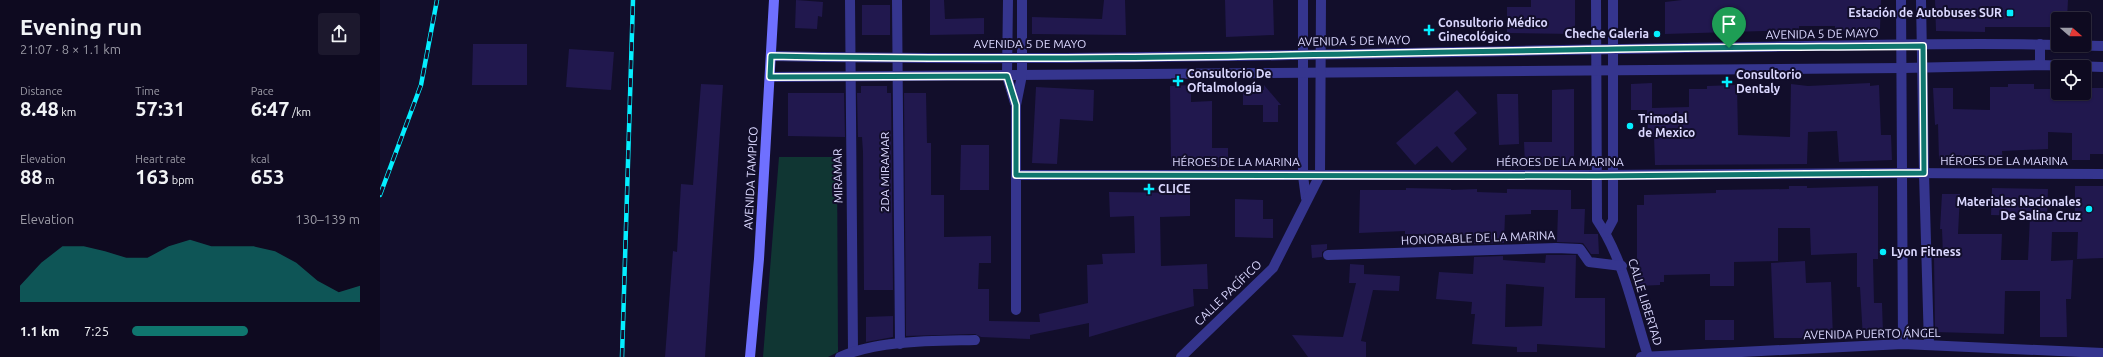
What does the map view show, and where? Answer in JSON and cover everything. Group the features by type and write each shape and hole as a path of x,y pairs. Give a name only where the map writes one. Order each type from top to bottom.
{"main road":[{"name":"AVENIDA TAMPICO","path":"750,357 759,259 774,0"}],"street":[{"name":"MIRAMAR","path":"850,0 853,351"},
{"name":"2DA MIRAMAR","path":"897,0 900,344"},
{"path":"1008,0 1007,76 1016,105"},
{"path":"1016,310 1016,105 1022,75 1022,0"},
{"path":"1303,0 1303,176 1306,198"},
{"path":"1320,175 1321,0"},
{"name":"CALLE LIBERTAD","path":"1596,0 1597,220 1606,234 1622,266 1645,356"},
{"path":"1606,234 1613,220 1613,0"},
{"path":"1901,0 1903,46 1903,344"},
{"path":"1921,0 1929,345"},
{"path":"2040,44 2040,65"},
{"name":"AVENIDA 5 DE MAYO","path":"771,56 897,58 1321,55 1596,49 2051,45"},
{"name":"AVENIDA 5 DE MAYO","path":"2091,46 2103,46"},
{"path":"770,77 1303,74 1923,68 2040,65 2103,67"},
{"name":"HÉROES DE LA MARINA","path":"1016,175 1597,176 1903,173 2103,174"},
{"name":"CALLE PACÍFICO","path":"1181,357 1273,268 1306,198 1320,175"},
{"name":"HONORABLE DE LA MARINA","path":"1328,255 1580,249 1589,262 1622,266"},
{"path":"840,357 853,351 900,344 975,340"},
{"name":"AVENIDA PUERTO ÁNGEL","path":"1645,356 1903,344 2067,355 2103,353"}],"green space":[{"path":"779,157 837,157 838,352 828,357 763,357"}],"building":[{"path":"796,0 823,2 822,17 818,16 817,29 795,28"},
{"path":"930,0 944,0 945,19 984,18 984,34 930,35"},
{"path":"1104,0 1125,0 1126,35 1032,34 1032,17 1102,19"},
{"path":"1225,0 1273,0 1274,35 1226,37"},
{"path":"1531,0 1575,0 1575,34 1507,33 1507,7 1531,7"},
{"path":"1682,0 1881,0 1880,29 1835,31 1835,26 1799,26 1799,30 1665,34 1665,2"},
{"path":"1935,0 2068,0 2067,12 2051,12 2051,27 1985,27 1985,32 1936,31"},
{"path":"862,5 890,5 890,35 862,35"},
{"path":"473,44 527,44 527,85 472,85"},
{"path":"569,49 614,52 611,90 566,87"},
{"path":"1652,83 1652,108 1689,107 1689,89 1707,89 1707,86 1737,85 1738,135 1790,137 1791,84 1808,86 1870,83 1870,86 1879,85 1881,135 1891,135 1892,160 1839,162 1837,131 1808,132 1807,164 1655,165 1654,136 1648,136 1647,110 1631,110 1631,84"},
{"path":"701,84 723,85 705,357 665,357 673,251 677,252 681,184 693,185"},
{"path":"2008,84 2034,84 2034,89 2051,89 2051,100 2091,100 2091,88 2103,88 2103,154 2090,154 2090,160 2072,160 2072,133 2048,132 2048,149 2002,151 2003,161 1939,159 1938,124 1935,125 1933,88 1953,88 1953,109 1990,110 1990,87 2008,87"},
{"path":"1191,85 1191,102 1212,101 1212,148 1228,148 1228,167 1171,167 1170,86"},
{"path":"1264,85 1281,105 1278,105 1278,122 1263,122 1263,105 1243,105 1243,90 1264,90"},
{"path":"861,86 887,86 887,93 891,93 893,290 864,290 863,152 862,137 858,137 857,93 861,93"},
{"path":"1036,87 1094,90 1093,121 1060,119 1057,164 1032,163"},
{"path":"1574,89 1574,166 1525,166 1524,142 1552,142 1552,90"},
{"path":"1457,90 1477,113 1454,133 1467,149 1452,163 1437,146 1415,165 1396,143"},
{"path":"788,93 844,93 845,137 788,136"},
{"path":"904,93 926,93 927,143 931,143 931,195 944,195 944,237 991,236 991,263 979,263 978,289 989,289 989,321 1040,322 1039,314 1088,303 1087,265 1103,264 1102,254 1135,253 1134,216 1110,217 1109,192 1190,193 1190,216 1160,217 1161,266 1207,264 1208,289 1193,289 1194,306 1089,337 1089,323 1030,335 1030,339 981,337 975,334 906,336"},
{"path":"1497,94 1518,94 1519,144 1499,145"},
{"path":"961,145 989,145 989,190 960,190"},
{"path":"1789,186 1807,186 1807,188 1878,186 1878,259 1873,259 1874,303 1882,303 1883,334 1874,335 1874,339 1863,339 1860,287 1857,287 1857,253 1811,255 1810,228 1778,228 1778,261 1734,262 1734,286 1710,286 1710,274 1664,275 1664,282 1660,282 1660,285 1637,286 1637,205 1644,205 1644,195 1716,193 1716,190 1789,189"},
{"path":"2075,186 2103,186 2103,258 2077,259 2078,232 2052,232 2051,261 2073,260 2071,299 2066,299 2067,337 2040,337 2040,291 2005,291 2004,334 1935,332 1934,256 1943,256 1942,229 1940,229 1942,194 1960,194 1958,234 2002,234 2001,260 2028,260 2030,216 1991,215 1992,188 2048,189 2047,218 2075,219"},
{"path":"1406,188 1451,190 1477,189 1477,192 1507,193 1507,189 1571,190 1571,209 1585,209 1584,234 1598,234 1599,254 1591,254 1583,243 1557,242 1558,210 1531,210 1531,214 1505,215 1504,243 1474,244 1474,236 1405,234 1405,231 1359,233 1360,190 1406,190"},
{"path":"1235,199 1263,200 1263,219 1273,219 1273,238 1235,237"},
{"path":"1327,244 1327,249 1322,252 1322,257 1312,258 1311,245"},
{"path":"1546,255 1576,255 1575,298 1605,298 1605,348 1537,344 1537,352 1517,352 1517,347 1472,344 1475,314 1471,314 1472,302 1436,299 1439,272 1473,274 1474,257 1503,256 1503,260 1545,263","holes":["1506,284 1544,287 1542,326 1505,327"]},
{"path":"1805,261 1806,283 1831,282 1833,338 1774,338 1771,263"},
{"path":"1350,264 1364,265 1364,274 1400,276 1399,291 1373,290 1361,341 1366,342 1366,357 1308,357 1292,335 1343,337 1356,283 1349,283"},
{"path":"893,316 893,337 866,342 866,317"},
{"path":"1705,320 1734,320 1734,340 1705,340"}],"railway":[{"path":"380,195 421,85 437,0"},
{"path":"622,357 633,0"}],"place":[{"name":"Estación de Autobuses SUR","path":"2010,13"},
{"name":"Consultorio Médico Ginecológico","path":"1429,30"},
{"name":"Cheche Galeria","path":"1657,34"},
{"name":"Consultorio De Oftalmología","path":"1178,81"},
{"name":"Consultorio Dentaly","path":"1727,82"},
{"name":"Trimodal de Mexico","path":"1630,126"},
{"name":"CLICE","path":"1149,189"},
{"name":"Materiales Nacionales De Salina Cruz","path":"2089,209"},
{"name":"Lyon Fitness","path":"1883,252"}],"route":[{"path":"1923,46 1924,173 1597,176 1016,175 1016,105 1007,76 770,77 771,56 897,58 1321,55 1596,49 1729,48 1923,46"}]}
